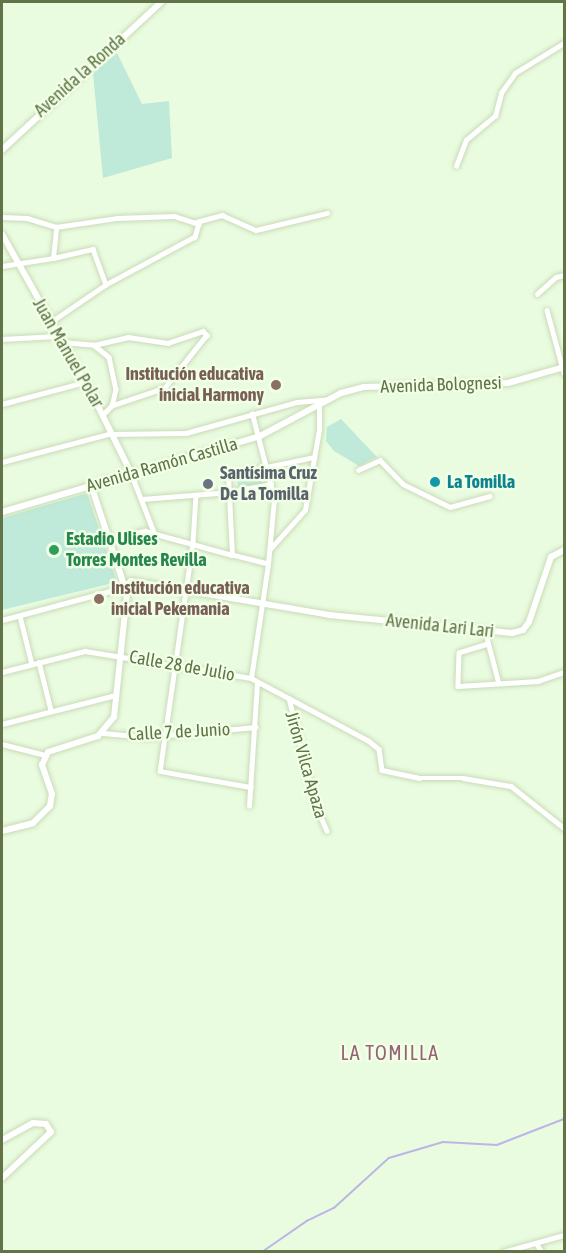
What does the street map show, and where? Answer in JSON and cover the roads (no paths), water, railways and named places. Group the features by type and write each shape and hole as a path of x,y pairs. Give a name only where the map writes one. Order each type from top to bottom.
{"main road":[{"name":"Avenida la Ronda","path":"2,150 161,2"},
{"name":"Juan Manuel Polar","path":"2,234 4,248 16,263 85,382 131,473"},
{"name":"Avenida Bolognesi","path":"319,407 330,399 364,387 508,383 564,369"},
{"name":"Avenida Ramón Castilla","path":"2,512 260,436 319,407"},
{"path":"2,831 33,822 50,806 52,794 42,768 45,755 104,733 112,721 127,597 91,485"},
{"name":"Avenida Lari Lari","path":"125,587 131,581 329,615 485,630 523,630 551,557 564,550"},
{"path":"2,1140 33,1123 46,1124 51,1132 2,1178"}],"street":[{"path":"456,166 466,140 495,116 501,93 515,72 564,43"},
{"path":"2,218 27,218 56,227 174,216 196,222 222,215 256,230 327,213"},
{"path":"50,323 106,285 195,237 200,232 196,222"},
{"path":"53,258 56,227"},
{"path":"2,266 93,249 106,285"},
{"path":"537,294 556,277 564,276"},
{"path":"547,310 564,369"},
{"path":"62,342 94,345 128,337 168,343 203,331 207,335 165,388 112,406 103,415"},
{"path":"2,339 57,336"},
{"path":"557,342 564,338"},
{"path":"94,345 109,357 114,368 116,389 112,406"},
{"path":"2,404 85,382"},
{"path":"2,462 113,434 179,434 306,400 330,399"},
{"path":"270,549 302,517 315,457 319,407"},
{"path":"250,678 263,603 274,499 269,467 252,414"},
{"path":"232,555 228,475 315,457"},
{"path":"358,470 380,460 403,484 450,507 490,496"},
{"path":"131,473 154,532"},
{"path":"142,499 230,492 271,484"},
{"path":"195,495 193,543 160,771 251,787"},
{"path":"109,541 154,532 268,564"},
{"path":"2,620 125,587"},
{"path":"20,616 32,664"},
{"path":"485,630 498,680"},
{"path":"489,644 459,653 458,686 498,680 538,681 564,672"},
{"name":"Calle 28 de Julio","path":"2,672 83,651 120,654 250,678 352,730 379,749 382,770 419,778 463,778 512,786 564,828"},
{"path":"39,662 51,710"},
{"path":"249,806 256,727 257,683"},
{"path":"2,724 116,695"},
{"name":"Jirón Vilca Apaza","path":"289,698 316,806 327,831"},
{"name":"Calle 7 de Junio","path":"104,733 165,735 256,727"},
{"path":"2,744 45,755"},
{"path":"504,1251 564,1235"},
{"path":"536,1243 542,1251"}],"waterway":[{"path":"262,1252 307,1221 334,1208 389,1158 443,1142 497,1145 564,1119"}],"place":[{"name":"Institución educativa inicial Harmony","path":"276,385"},
{"name":"La Tomilla","path":"435,482"},
{"name":"Santísima Cruz De La Tomilla","path":"208,484"},
{"name":"Estadio Ulises Torres Montes Revilla","path":"54,550"},
{"name":"Institución educativa inicial Pekemania","path":"99,599"}],"district":[{"name":"LA TOMILLA","path":"390,1052"}]}
